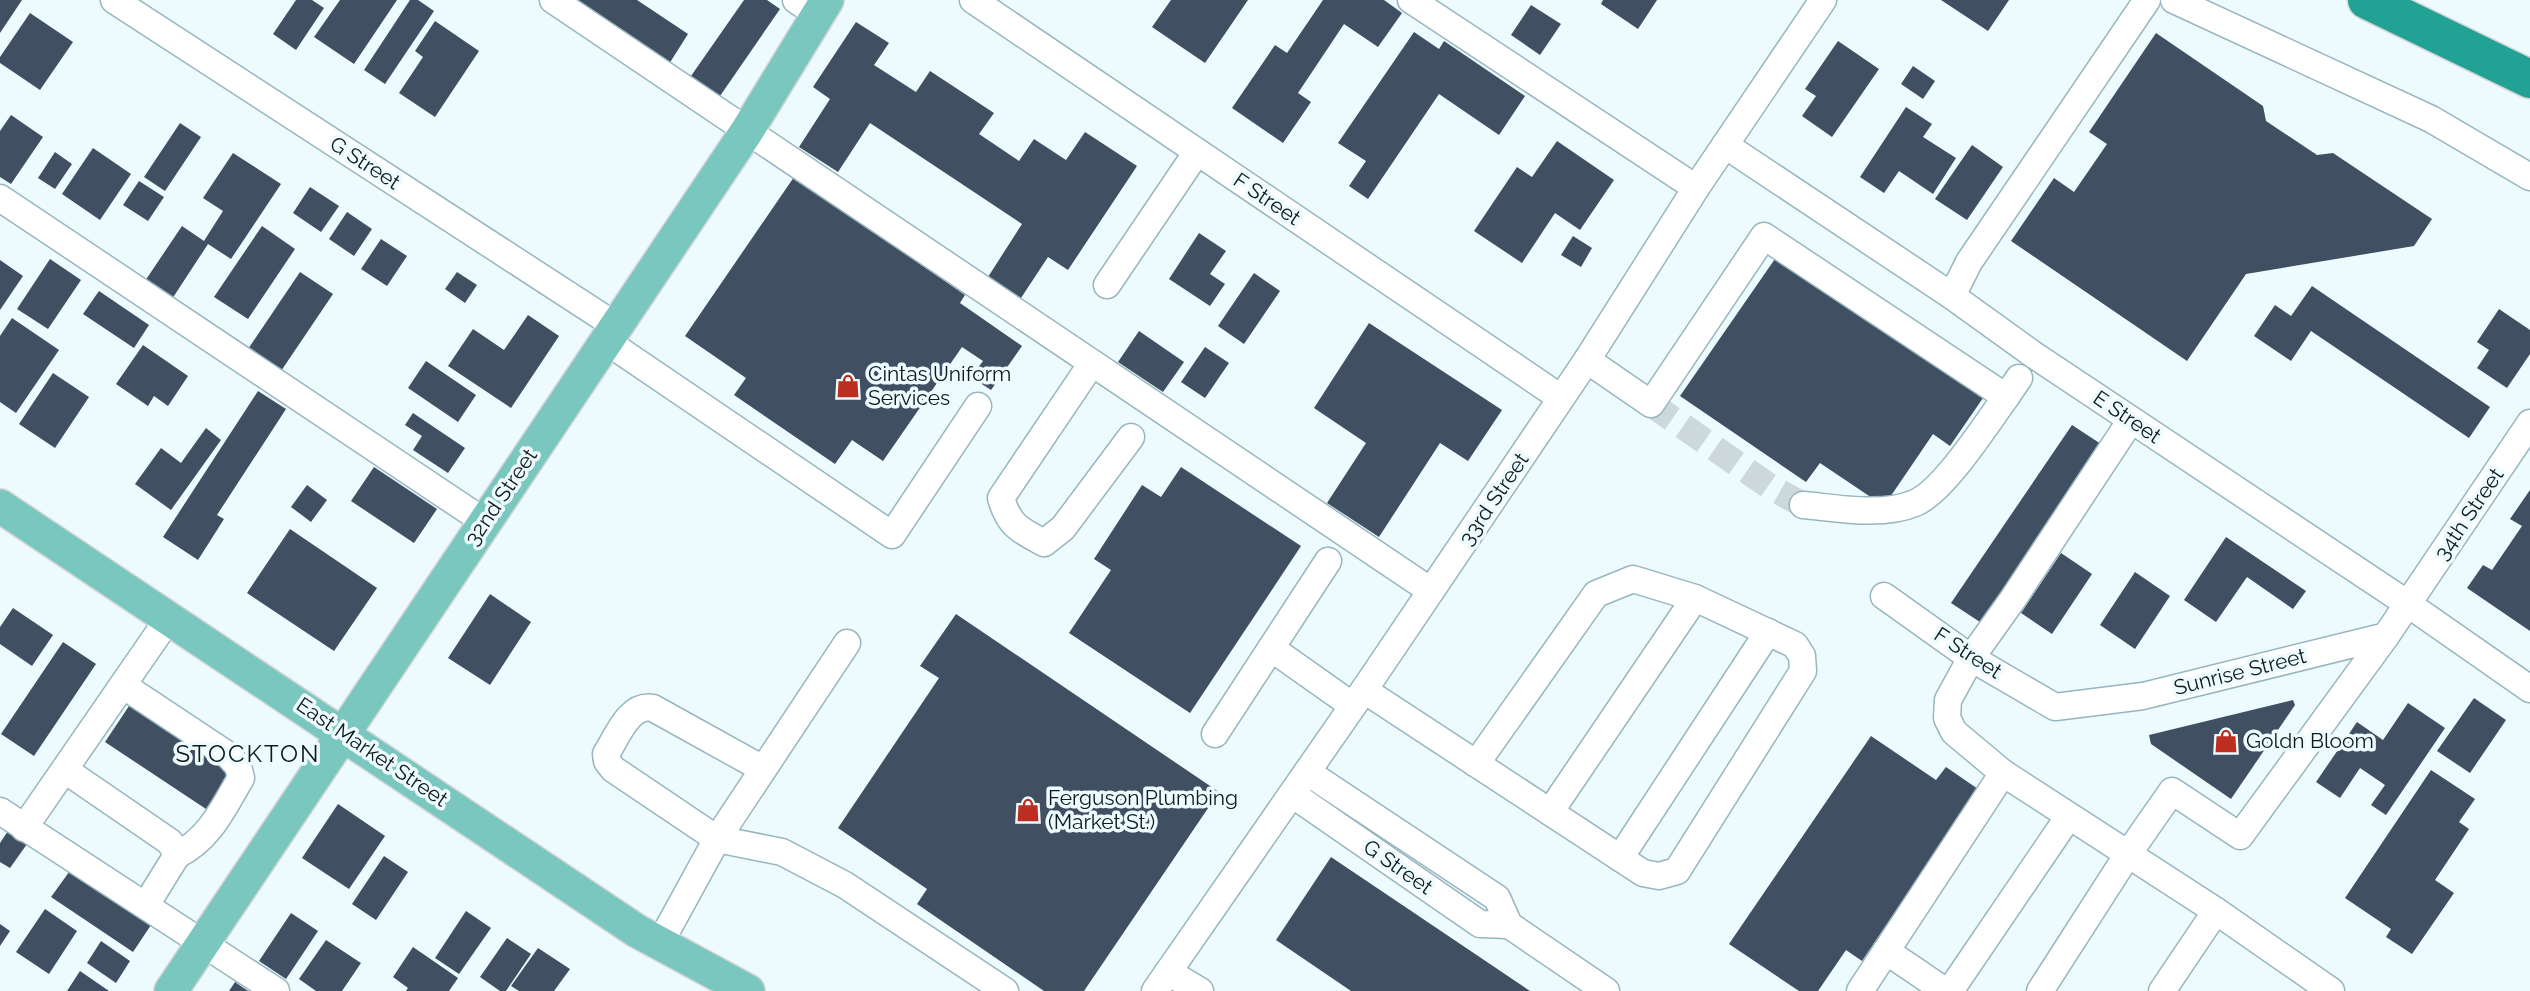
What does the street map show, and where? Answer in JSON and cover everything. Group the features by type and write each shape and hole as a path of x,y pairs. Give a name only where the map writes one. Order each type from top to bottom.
{"highway":[{"path":"2367,0 2530,79"}],"main road":[{"name":"32nd Street","path":"171,991 747,131 814,5"},
{"name":"East Market Street","path":"0,506 572,888 660,943 748,991"}],"street":[{"name":"G Street","path":"114,0 611,333 892,535 978,406"},
{"path":"553,0 1431,592"},
{"name":"F Street","path":"973,0 1561,398"},
{"path":"1411,0 1696,188"},
{"name":"33rd Street","path":"1162,981 1431,592 1587,360 1696,188 1822,0"},
{"path":"1952,296 1969,262 2147,0"},
{"path":"2174,0 2431,119 2530,177"},
{"name":"E Street","path":"1725,145 1952,296 2014,342 2408,604 2530,689"},
{"path":"1107,285 1197,152"},
{"path":"0,198 485,522"},
{"path":"1587,360 1651,404 1763,236 2012,387 1957,464 1918,502 1897,508 1876,509 1802,505"},
{"path":"1092,363 1001,498 1006,517 1023,532 1044,543 1063,528 1131,437"},
{"path":"2131,420 1971,658 1948,700 1947,718 1959,737 2003,773 2216,911 2331,991"},
{"name":"34th Street","path":"2408,604 2530,424"},
{"path":"1215,734 1328,561"},
{"path":"1270,648 1476,764 1643,873 1660,876 1677,871 1803,671 1802,656 1795,645 1695,598 1633,579 1595,594 1476,764"},
{"name":"F Street","path":"1884,596 1971,658 2055,707"},
{"path":"1550,813 1695,598"},
{"path":"2040,991 2172,791 2240,836 2408,604"},
{"path":"24,828 169,618"},
{"path":"1620,858 1768,632"},
{"name":"Sunrise Street","path":"2055,707 2143,696 2386,636"},
{"path":"660,943 717,839 846,643"},
{"path":"124,686 228,755 238,766 241,778 208,833 194,847 177,855 146,905"},
{"path":"763,769 653,708 644,706 633,711 606,754 613,769 717,839 782,852 845,885 891,918 1005,991"},
{"path":"65,770 170,842 177,855"},
{"path":"1860,991 2003,773"},
{"name":"G Street","path":"1300,783 1480,924 1509,925 1606,991"},
{"path":"0,811 276,991"},
{"path":"1886,951 1948,991 2069,816"},
{"path":"2162,991 2216,911"},
{"path":"1162,981 1200,991"}],"building":[{"path":"0,0 22,0 0,33"},
{"path":"296,0 312,0 324,8 296,50 273,34"},
{"path":"340,0 397,0 354,64 314,37"},
{"path":"410,0 418,0 434,11 385,84 364,70"},
{"path":"574,0 637,0 688,34 669,64"},
{"path":"744,0 767,0 780,9 720,96 691,76"},
{"path":"1171,0 1248,0 1205,63 1152,27"},
{"path":"1323,0 1384,0 1402,13 1378,47 1344,24 1298,93 1311,102 1283,143 1232,108 1275,45 1287,53"},
{"path":"1603,0 1657,0 1638,29 1601,4"},
{"path":"1941,0 2009,0 1988,31"},
{"path":"1531,5 1561,24 1540,55 1511,35"},
{"path":"30,13 73,42 40,90 0,63 0,57"},
{"path":"435,21 479,51 435,117 399,93 423,57 415,51"},
{"path":"856,22 889,43 874,65 916,92 930,71 994,113 979,134 1019,161 1034,139 1066,160 1085,132 1137,166 1068,270 1048,257 1021,298 988,277 1022,224 870,123 838,172 799,147 830,99 813,87"},
{"path":"1414,32 1439,49 1444,41 1525,96 1499,135 1439,94 1368,199 1349,186 1366,161 1338,143"},
{"path":"2156,33 2263,106 2266,121 2317,155 2333,153 2432,219 2414,246 2246,274 2187,361 2011,241 2054,178 2074,192 2107,144 2089,132"},
{"path":"1838,41 1879,69 1832,137 1802,116 1816,96 1805,89"},
{"path":"1913,66 1935,81 1923,99 1901,84"},
{"path":"1906,107 1932,124 1923,137 1956,158 1933,194 1899,171 1884,193 1860,177"},
{"path":"11,115 43,137 11,184 0,177 0,131"},
{"path":"180,123 201,137 165,191 144,177"},
{"path":"1557,141 1614,180 1580,230 1555,213 1522,263 1474,231 1517,167 1532,177"},
{"path":"1972,145 2003,167 1967,220 1935,199"},
{"path":"93,148 131,174 100,220 62,194"},
{"path":"55,152 72,164 55,189 38,178"},
{"path":"233,153 281,184 231,259 208,244 172,299 145,281 182,226 204,241 223,211 203,198"},
{"path":"794,177 965,295 960,303 1022,346 991,390 971,377 983,361 962,347 883,461 852,440 835,464 734,395 746,378 685,336"},
{"path":"139,181 164,197 148,221 123,205"},
{"path":"310,187 339,206 321,232 293,213"},
{"path":"347,212 372,229 354,256 329,239"},
{"path":"262,226 295,249 248,319 214,297"},
{"path":"1199,233 1226,251 1210,274 1225,284 1210,306 1169,279"},
{"path":"1573,236 1592,248 1581,267 1561,255"},
{"path":"381,239 407,256 387,286 361,269"},
{"path":"1777,256 1983,398 1950,446 1933,434 1884,506 1820,463 1806,482 1680,396"},
{"path":"50,259 81,280 48,329 17,309"},
{"path":"0,260 23,276 0,310"},
{"path":"300,272 333,294 279,374 246,352"},
{"path":"457,272 477,285 465,303 445,289"},
{"path":"1254,273 1280,291 1244,344 1218,326"},
{"path":"2312,286 2490,407 2469,438 2311,331 2291,361 2254,336 2275,305 2291,316"},
{"path":"99,291 149,325 134,348 83,314"},
{"path":"2499,309 2530,330 2530,354 2507,388 2477,368 2489,350 2477,342"},
{"path":"528,315 559,336 511,408 448,366 473,329 504,350"},
{"path":"12,318 59,350 16,413 0,402 0,336"},
{"path":"1369,323 1502,410 1468,461 1440,443 1379,537 1327,503 1366,443 1314,408"},
{"path":"1139,331 1184,362 1163,392 1118,362"},
{"path":"143,345 188,376 168,406 154,396 148,406 116,384"},
{"path":"1205,347 1229,363 1205,398 1181,382"},
{"path":"426,361 476,395 458,422 408,388"},
{"path":"53,373 89,397 55,448 19,424"},
{"path":"258,391 286,409 217,515 224,519 198,560 163,537"},
{"path":"413,413 465,448 448,473 413,450 422,436 405,425"},
{"path":"2072,425 2104,446 1983,624 1951,603"},
{"path":"206,428 221,440 171,510 135,484 161,448 181,463"},
{"path":"374,467 437,509 414,543 351,501"},
{"path":"1181,467 1301,546 1190,713 1069,633 1111,570 1094,559 1142,485 1161,497"},
{"path":"307,485 327,500 311,522 291,507"},
{"path":"2530,490 2530,631 2467,588 2483,565 2492,570 2522,526 2510,519"},
{"path":"290,529 377,588 334,651 247,593"},
{"path":"2226,537 2306,591 2293,609 2247,577 2216,622 2184,600"},
{"path":"2061,553 2092,574 2052,634 2021,613"},
{"path":"2135,572 2170,596 2135,649 2100,625"},
{"path":"490,594 531,622 490,685 448,658"},
{"path":"13,608 53,635 32,666 0,644 0,627"},
{"name":"Ferguson Plumbing (Market St.)","path":"956,614 1219,792 1084,991 1044,991 917,904 927,889 838,828 939,678 920,666"},
{"path":"63,642 96,664 34,756 1,734"},
{"path":"2474,698 2506,720 2470,773 2437,751"},
{"path":"2293,700 2295,705 2231,799 2151,744 2149,735"},
{"path":"131,703 233,769 206,809 105,742"},
{"path":"2408,703 2445,728 2386,815 2371,805 2385,785 2360,768 2340,798 2316,782 2357,722 2383,740"},
{"path":"1871,736 1936,780 1946,767 1978,789 1862,961 1846,950 1818,991 1799,991 1729,944"},
{"path":"2431,770 2475,799 2459,822 2469,829 2435,880 2454,893 2412,954 2386,937 2391,929 2345,898"},
{"path":"338,804 385,836 349,889 302,858"},
{"path":"8,831 27,844 10,868 0,862 0,843"},
{"path":"384,856 408,872 376,920 352,904"},
{"path":"1331,857 1530,991 1351,991 1276,940"},
{"path":"72,868 153,922 133,952 51,897"},
{"path":"45,909 77,931 49,974 16,952"},
{"path":"466,911 491,928 459,974 435,958"},
{"path":"291,913 318,931 286,979 259,961"},
{"path":"0,924 10,931 0,946"},
{"path":"507,938 531,954 506,991 500,991 480,977"},
{"path":"326,940 361,963 342,991 316,991 299,979"},
{"path":"101,941 130,961 116,983 87,963"},
{"path":"413,947 458,978 449,991 406,991 408,988 393,977"},
{"path":"538,948 570,969 554,991 519,991 511,986"},
{"path":"80,971 109,991 67,991"},
{"path":"235,982 248,991 229,991"}],"tunnel":[{"path":"1651,404 1769,486 1803,505"}],"place":[{"name":"Cintas Uniform Services","path":"848,386"},
{"name":"Goldn Bloom","path":"2226,741"},
{"name":"Ferguson Plumbing (Market St.)","path":"1028,810"}],"district":[{"name":"STOCKTON","path":"248,754"}]}
